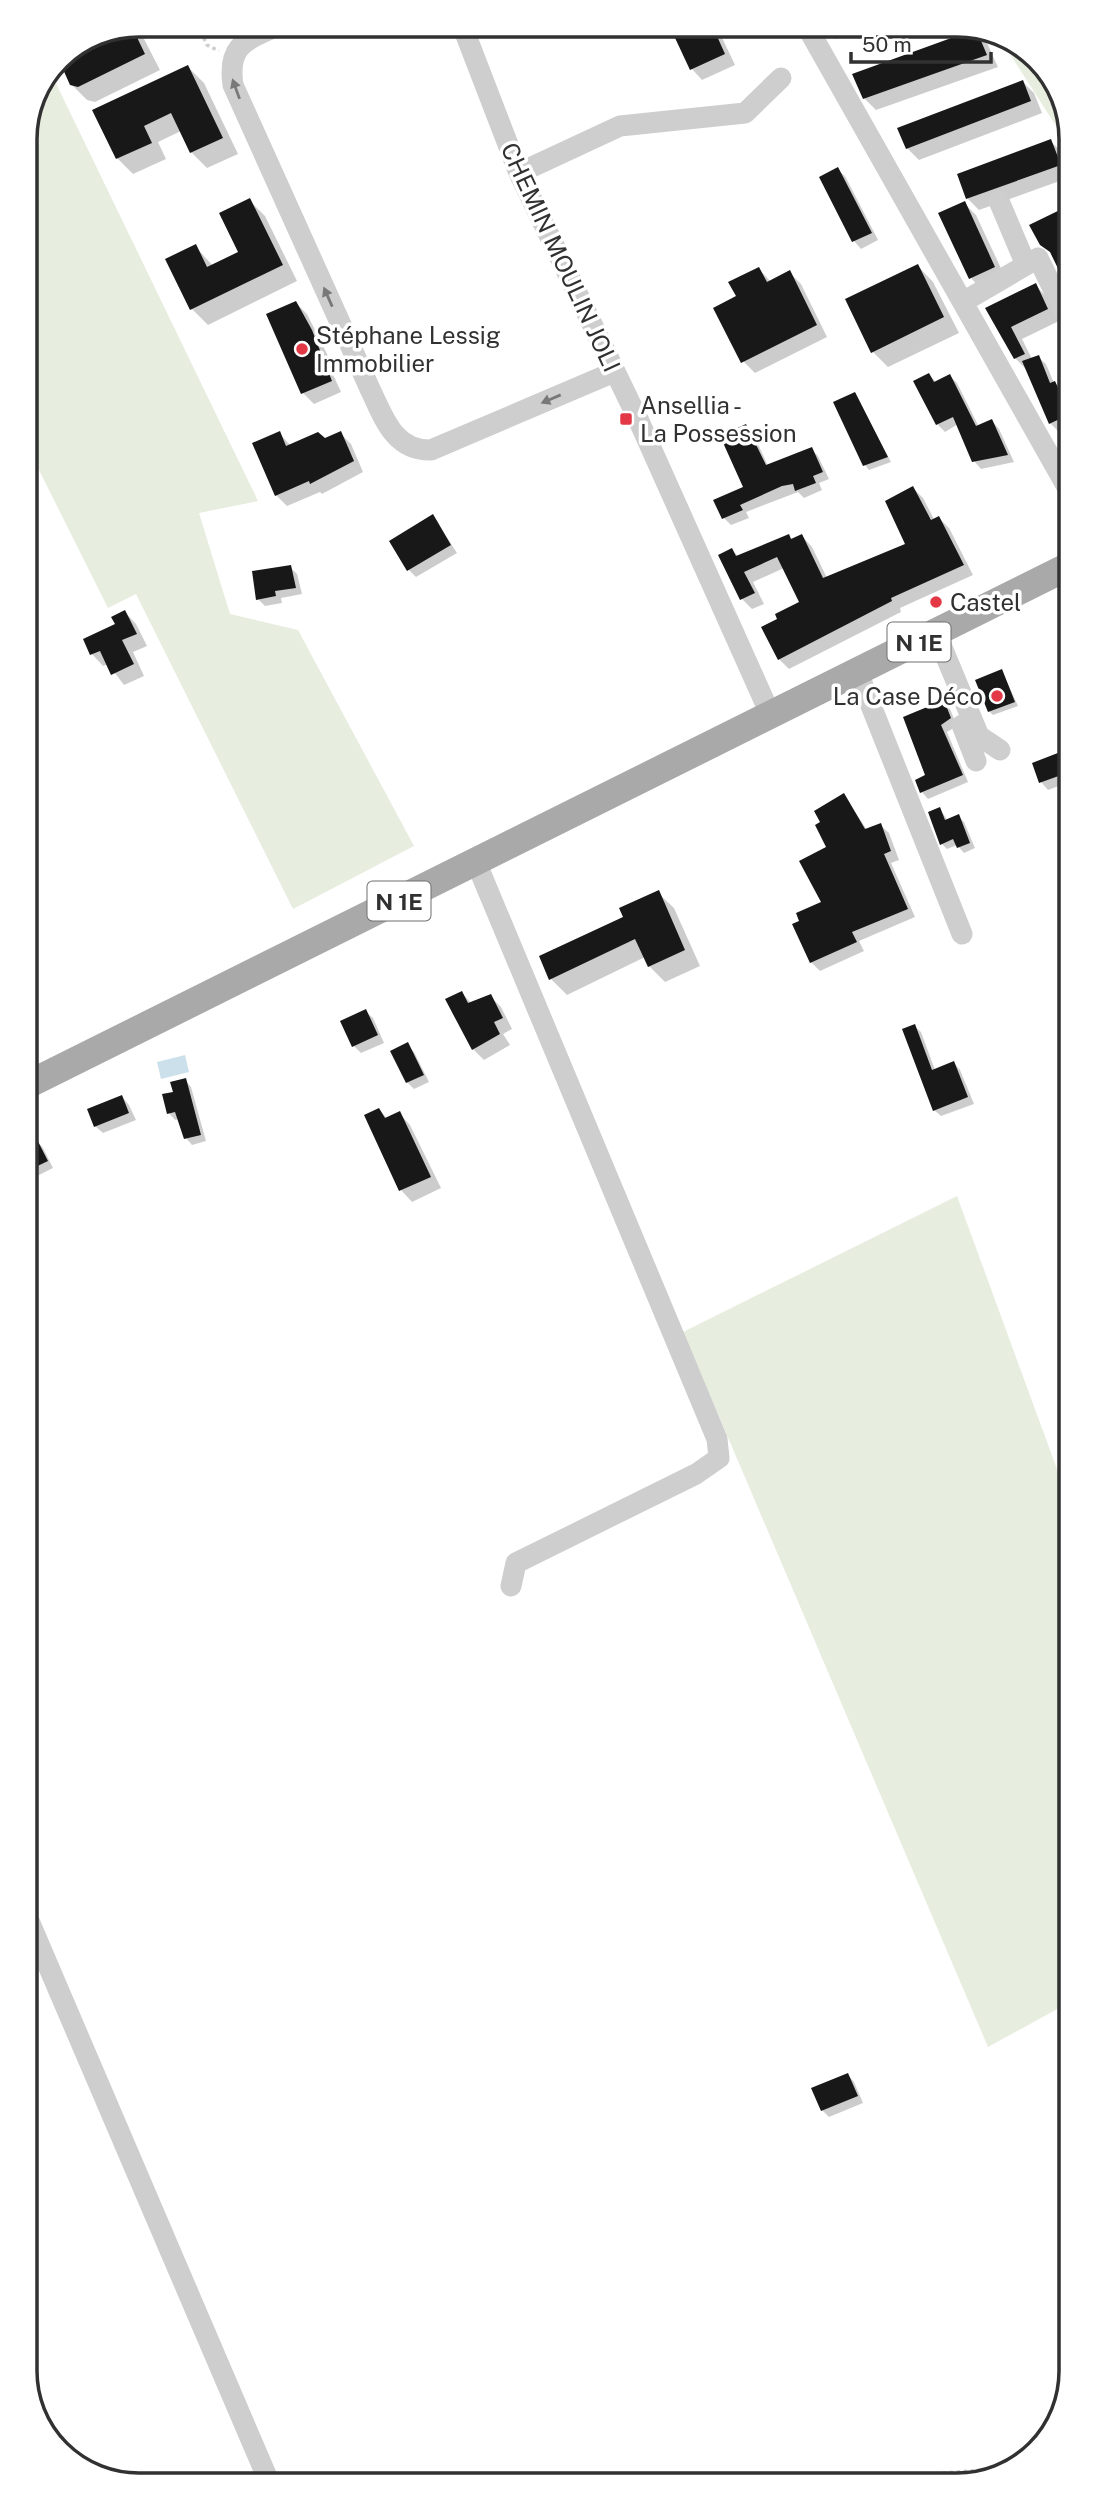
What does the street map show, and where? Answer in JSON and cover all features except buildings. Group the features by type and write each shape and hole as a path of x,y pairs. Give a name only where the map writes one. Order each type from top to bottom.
{"main road":[{"name":"N 1E","path":"37,1080 1059,572"}],"street":[{"path":"251,37 243,41 233,59 233,85 387,425 407,447 431,450 614,372"},
{"name":"CHEMIN MOULIN JOLI","path":"467,37 519,173 614,372 771,716"},
{"path":"813,37 1059,473"},
{"path":"519,173 620,126 745,113 781,78"},
{"path":"999,201 1026,265"},
{"path":"963,302 1038,258 1059,301"},
{"path":"931,636 979,736 1000,750"},
{"path":"931,636 976,761"},
{"path":"858,673 962,934"},
{"path":"476,862 717,1439 719,1458 696,1474 516,1563 511,1586"},
{"path":"37,1940 265,2473"}],"path":[{"path":"204,37 207,44 233,59"},
{"path":"944,2473 978,2470"}],"shaded area":[{"path":"1007,50 1029,67 1049,94 1058,129"},
{"path":"55,81 258,501 199,513 230,614 298,630 414,846 293,909 136,594 108,608 37,466 37,132 40,113"},
{"path":"957,1196 1059,1475 1059,2008 988,2047 683,1332"}],"water":[{"path":"185,1055 189,1072 161,1079 157,1062"}],"place":[{"name":"Stéphane Lessig Immobilier","path":"302,349"},
{"name":"Ansellia - La Possession","path":"626,419"},
{"name":"Castel","path":"936,602"},
{"name":"La Case Déco","path":"997,696"}]}
